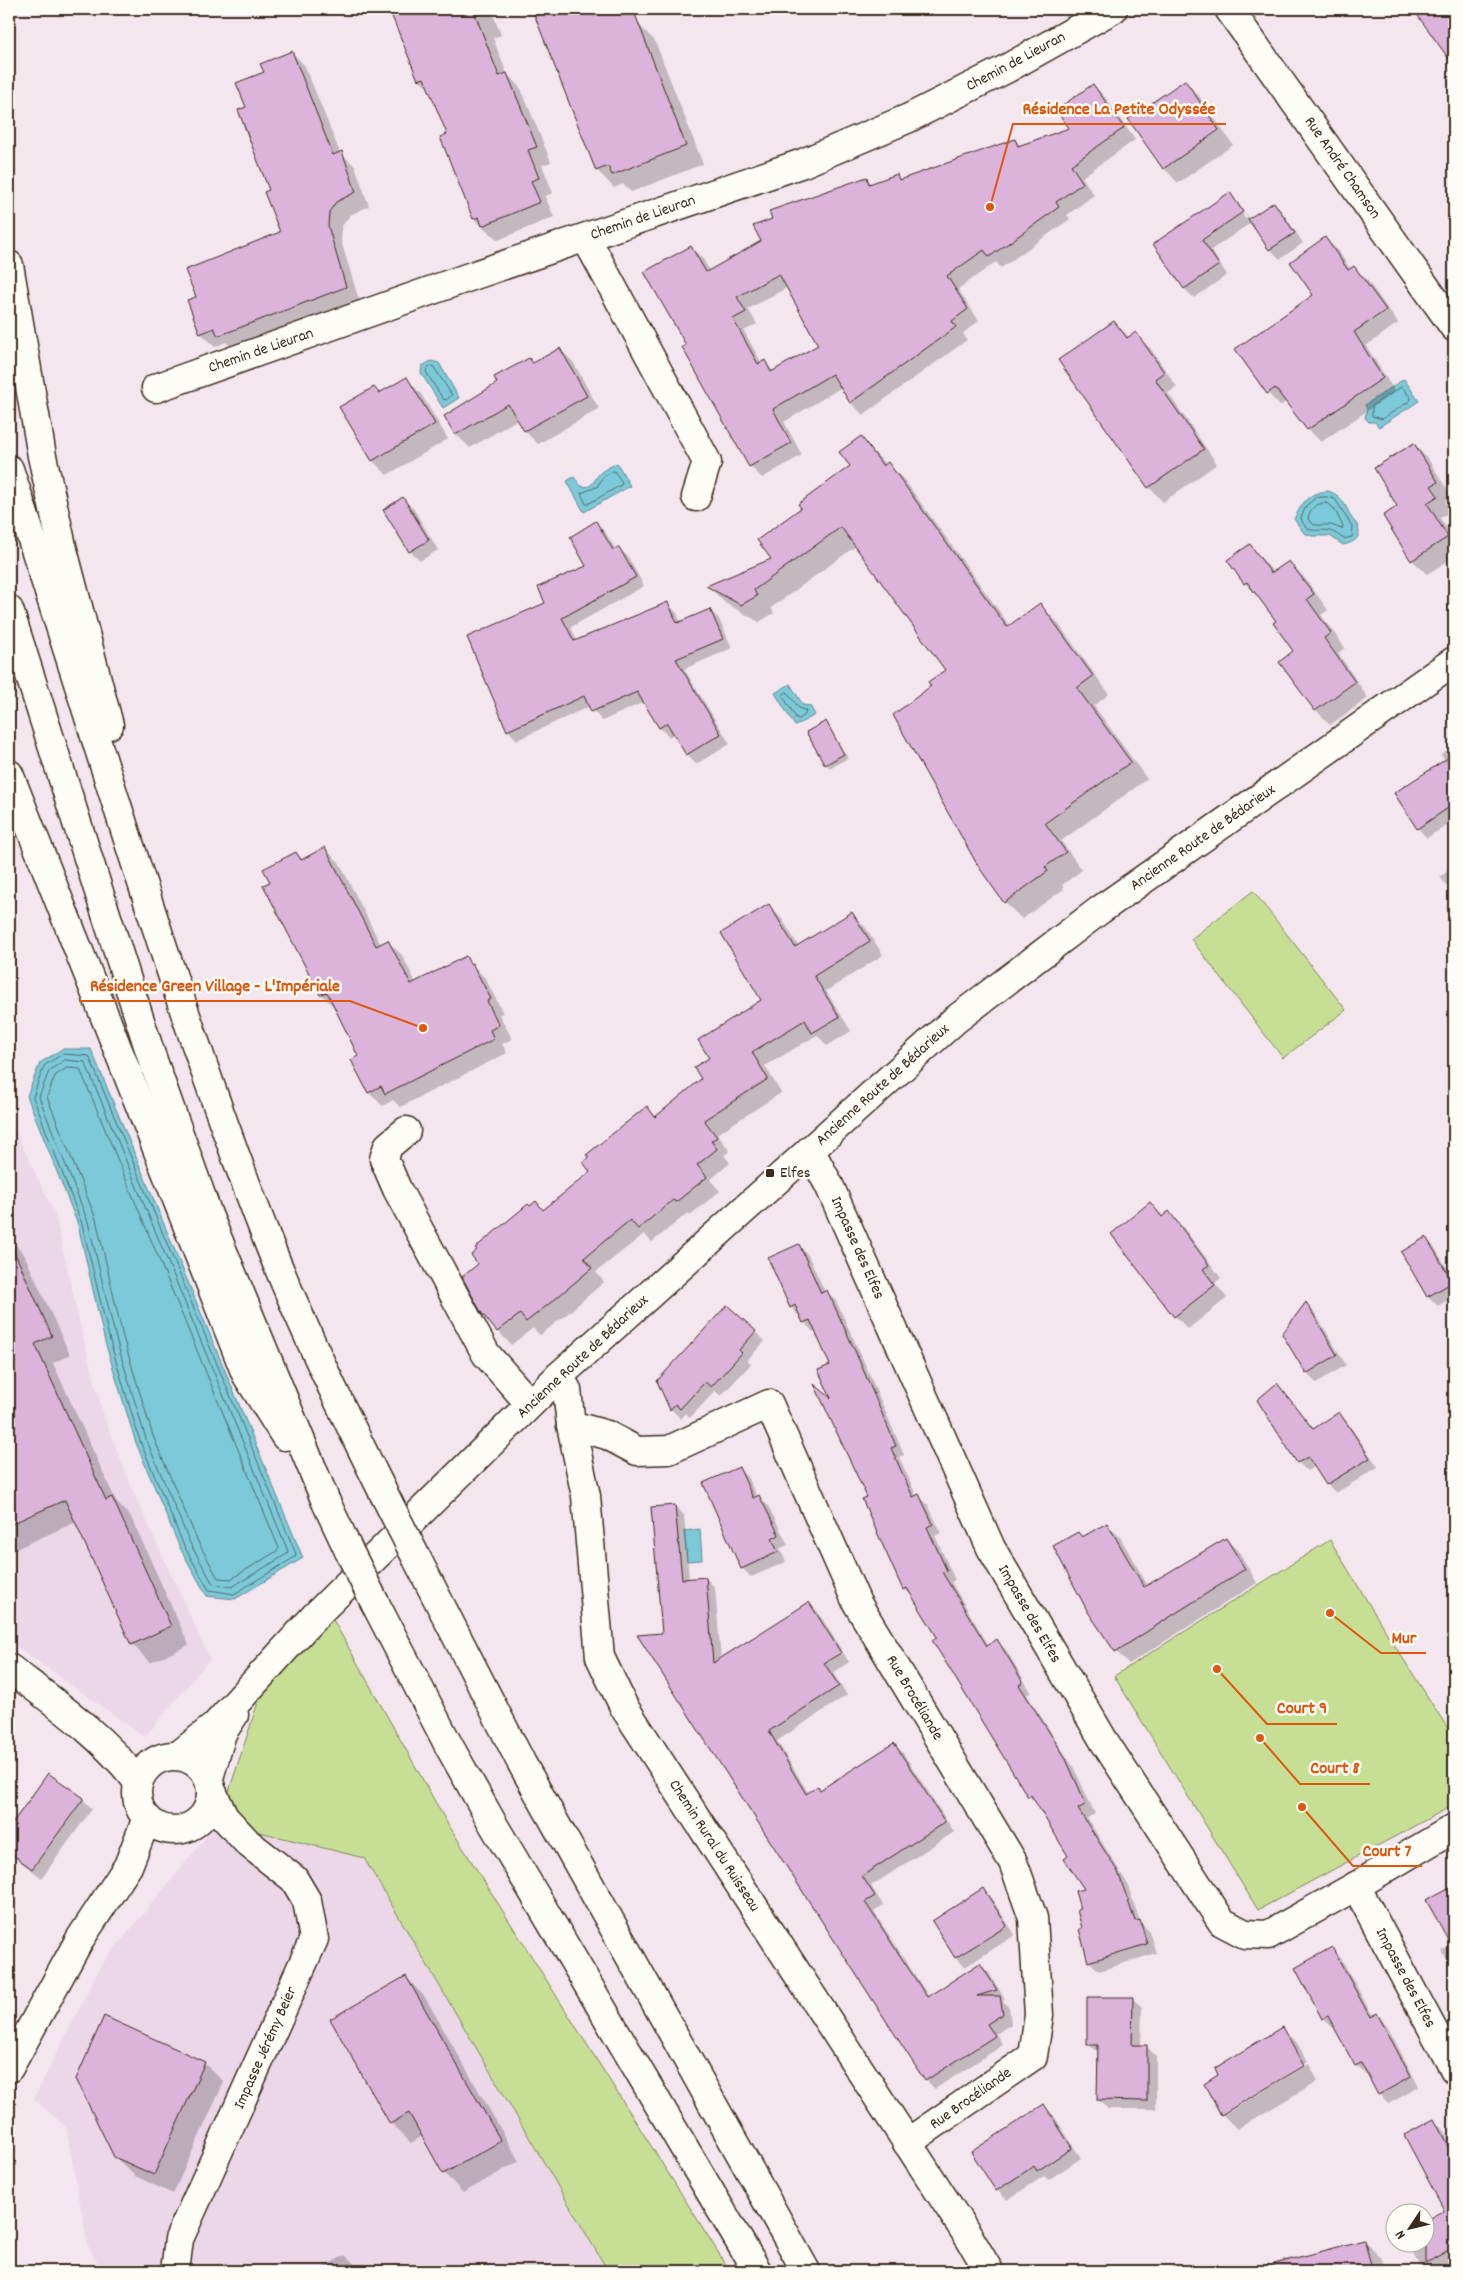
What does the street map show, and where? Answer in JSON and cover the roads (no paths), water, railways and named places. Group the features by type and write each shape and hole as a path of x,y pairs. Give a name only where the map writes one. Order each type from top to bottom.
{"main road":[{"name":"Chemin de Lieuran","path":"156,388 803,163 909,118 1006,69 1113,9"},
{"name":"Rue André Chamson","path":"1229,9 1454,326"},
{"path":"586,238 707,462 696,496"},
{"path":"9,265 42,456 62,546 111,734 126,832"},
{"path":"9,469 204,1069 271,1248 350,1425 416,1559 521,1762 806,2271"},
{"path":"9,610 151,1055 204,1206 326,1502 349,1551 449,1746 493,1824 757,2271"},
{"name":"Ancienne Route de Bédarieux","path":"172,1756 215,1726 315,1616 559,1376 955,1020 1084,922 1454,661"},
{"path":"9,774 246,1374 326,1502"},
{"path":"406,1131 388,1146 384,1160 397,1189 486,1354 530,1404"},
{"name":"Impasse des Elfes","path":"810,1150 829,1185 991,1548 1104,1741 1222,1922 1245,1934 1268,1935 1454,1828"},
{"name":"Chemin Rural du Ruisseau","path":"559,1376 567,1390 570,1425 586,1496 600,1657 624,1707 989,2271"},
{"name":"Rue Brocéliande","path":"570,1425 607,1435 637,1451 669,1450 769,1404 856,1603 1013,1862 1033,1918 1039,2014 1033,2056 907,2143"},
{"path":"9,1668 87,1727 126,1766 138,1782"},
{"name":"Ancienne Route de Bédarieux","path":"210,1784 222,1733 258,1678"},
{"path":"87,1727 131,1746 197,1763 210,1784 210,1803 204,1815 157,1842 128,1866"},
{"path":"172,1756 148,1766 138,1782 138,1802 147,1818 156,1825 186,1827"},
{"name":"Impasse Jérémy Beier","path":"175,2271 179,2239 314,1939 308,1901 294,1879 248,1843 224,1816 210,1784"},
{"path":"9,2068 80,1939 128,1866 147,1818"},
{"name":"Impasse Jérémy Beier","path":"186,1827 219,1831 248,1843"},
{"name":"Impasse des Elfes","path":"1356,1886 1454,2069"}],"water":[{"path":"431,361 439,363 459,398 443,408 421,373 422,366"},
{"path":"1404,379 1419,401 1379,427 1375,422 1369,422 1365,418 1367,409 1365,405"},
{"path":"617,463 630,486 584,512 567,481 574,477 581,486 588,486 592,484 600,473"},
{"path":"1328,491 1340,498 1357,526 1359,535 1350,543 1343,545 1330,536 1312,536 1304,533 1294,519 1306,499 1315,494"},
{"path":"790,684 803,705 810,706 815,715 795,726 775,693"},
{"path":"62,1049 91,1049 303,1558 235,1599 207,1596 180,1548 136,1443 105,1342 78,1225 27,1096 40,1063"},
{"path":"700,1529 702,1560 687,1561 684,1531"}],"place":[{"name":"Résidence La Petite Odyssée","path":"990,207"},
{"name":"Résidence Green Village - L'Impériale","path":"423,1028"},
{"name":"Elfes","path":"770,1173"},
{"name":"Mur","path":"1330,1613"},
{"name":"Court 9","path":"1217,1669"},
{"name":"Court 8","path":"1260,1738"},
{"name":"Court 7","path":"1302,1807"}]}
